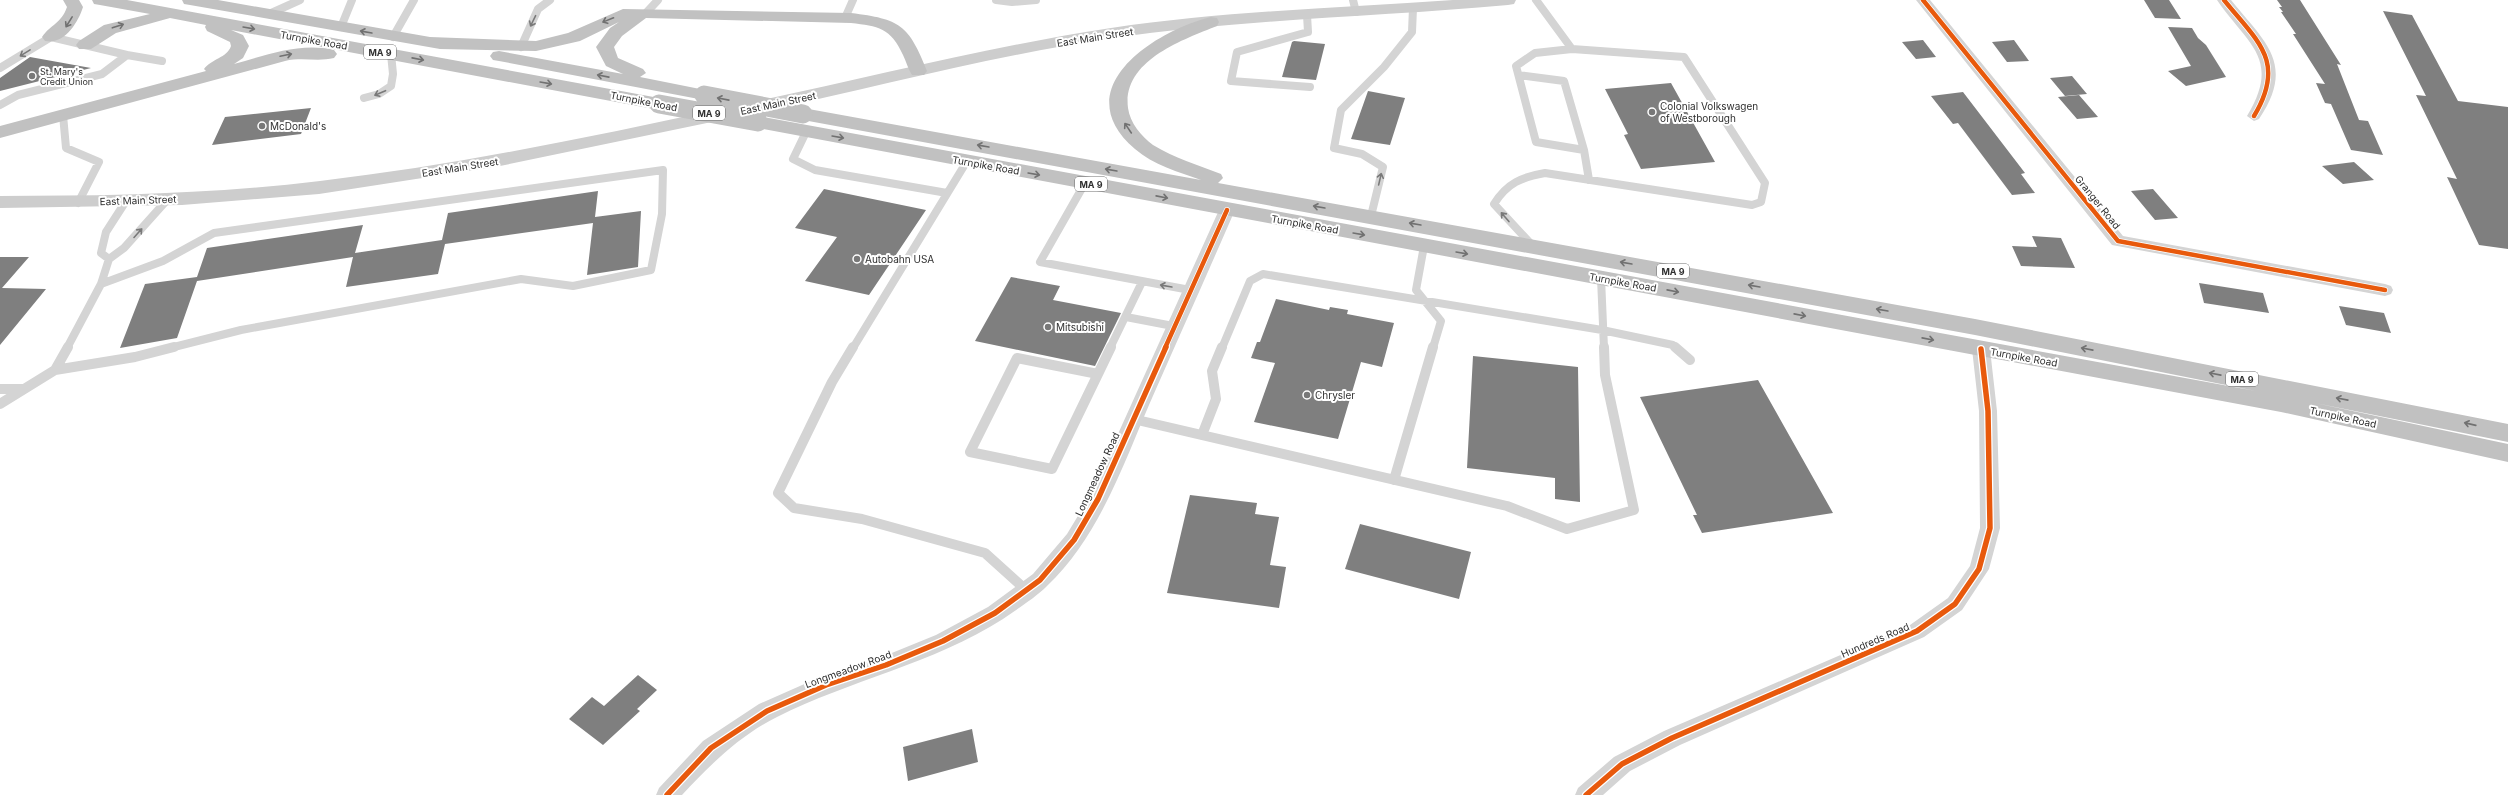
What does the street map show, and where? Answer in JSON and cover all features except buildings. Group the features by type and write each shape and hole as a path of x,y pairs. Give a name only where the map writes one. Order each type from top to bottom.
{"highway":[{"path":"51,38 64,28 72,19 75,6 71,0"},
{"name":"Turnpike Road","path":"100,0 758,122 805,123 1371,216 1975,327 2508,432"},
{"name":"Turnpike Road","path":"190,0 683,90 805,123 967,161 2281,404 2508,453"},
{"path":"646,13 622,26 610,37 604,47 607,58 613,65 683,90"},
{"path":"425,42 520,47 555,43 623,14 646,13 844,18 878,21 892,26 908,44 918,71"},
{"path":"84,46 110,29 182,16 237,39 240,46 237,54 229,61 194,78"},
{"path":"1211,22 1166,40 1137,63 1120,84 1117,95 1120,113 1135,137 1146,148 1168,161 1273,199"},
{"path":"0,132 63,116 194,78 221,73 300,52 362,55 386,54"}],"main road":[{"name":"East Main Street","path":"0,202 78,203 167,200 355,183 548,152 918,71 1099,35 1211,22 1307,15 1355,6 1413,8 1508,0"}],"street":[{"name":"Granger Road","path":"1923,0 2118,241 2385,290"},
{"path":"2224,0 2266,53 2269,78 2264,102 2254,116"},
{"name":"Longmeadow Road","path":"667,795 711,748 767,711 826,685 886,665 942,641 995,613 1040,580 1074,540 1098,499 1173,326 1228,210"},
{"name":"Hundreds Road","path":"1586,795 1622,764 1672,738 1917,631 1954,604 1979,569 1990,528 1989,425 1986,377 1981,349"}],"lane":[{"path":"269,14 300,0"},
{"path":"341,27 352,0"},
{"path":"393,36 414,0"},
{"path":"520,47 538,9 550,0"},
{"path":"646,13 658,0"},
{"path":"844,18 853,0"},
{"path":"996,0 1012,2 1036,0"},
{"path":"1536,0 1572,49"},
{"path":"1371,216 1383,167 1362,154 1334,148 1341,110 1384,67 1412,32 1413,8"},
{"path":"1307,15 1308,32 1238,52 1231,81 1310,87"},
{"path":"0,68 51,38 127,55 162,61"},
{"path":"1532,245 1494,204 1508,184 1523,177 1545,173 1752,205 1761,202 1765,183 1684,57 1572,49 1544,50 1530,54 1516,66 1536,142 1584,150"},
{"path":"364,98 379,94 391,86 393,74 386,54"},
{"path":"0,105 18,95 102,74 127,55"},
{"path":"1519,75 1564,81 1584,150 1589,180"},
{"path":"63,116 66,148 99,162 78,203"},
{"path":"805,123 793,159 815,170 947,193"},
{"path":"967,161 832,382 778,493 794,508 862,519 985,553 1026,590"},
{"path":"0,404 54,370 135,357 241,330 521,279 546,284 572,286 652,270 662,214 663,170 214,233 163,261 101,284"},
{"path":"1085,183 1040,262 1190,290"},
{"path":"54,370 101,284 109,259 124,248 167,200"},
{"path":"109,259 101,253 102,244 108,228 126,201"},
{"path":"1394,480 1441,321 1416,290 1424,246"},
{"path":"1202,435 1216,399 1212,371 1250,281 1263,274 1602,330 1673,345 1690,360"},
{"path":"1133,419 1507,506 1567,529 1634,510 1605,375 1601,278"},
{"path":"1098,374 1017,358 970,452 1052,469 1126,317 1142,282"},
{"path":"1126,317 1173,326"},
{"path":"0,389 22,389"}],"cycle path":[{"path":"1923,0 2118,241 2385,290"},
{"path":"2224,0 2253,35 2266,54 2268,62 2267,86 2262,102 2254,116"},
{"path":"667,795 711,748 767,711 826,685 886,665 943,641 995,613 1040,580 1074,540 1098,499 1227,210"},
{"path":"1586,795 1622,764 1672,738 1917,631 1955,604 1979,569 1990,528 1988,411 1981,349"}],"place":[{"name":"St. Mary's Credit Union","path":"32,76"},
{"name":"Colonial Volkswagen of Westborough","path":"1652,112"},
{"name":"McDonald's","path":"262,126"},
{"name":"Autobahn USA","path":"857,259"},
{"name":"Mitsubishi","path":"1048,327"},
{"name":"Chrysler","path":"1307,395"}]}
